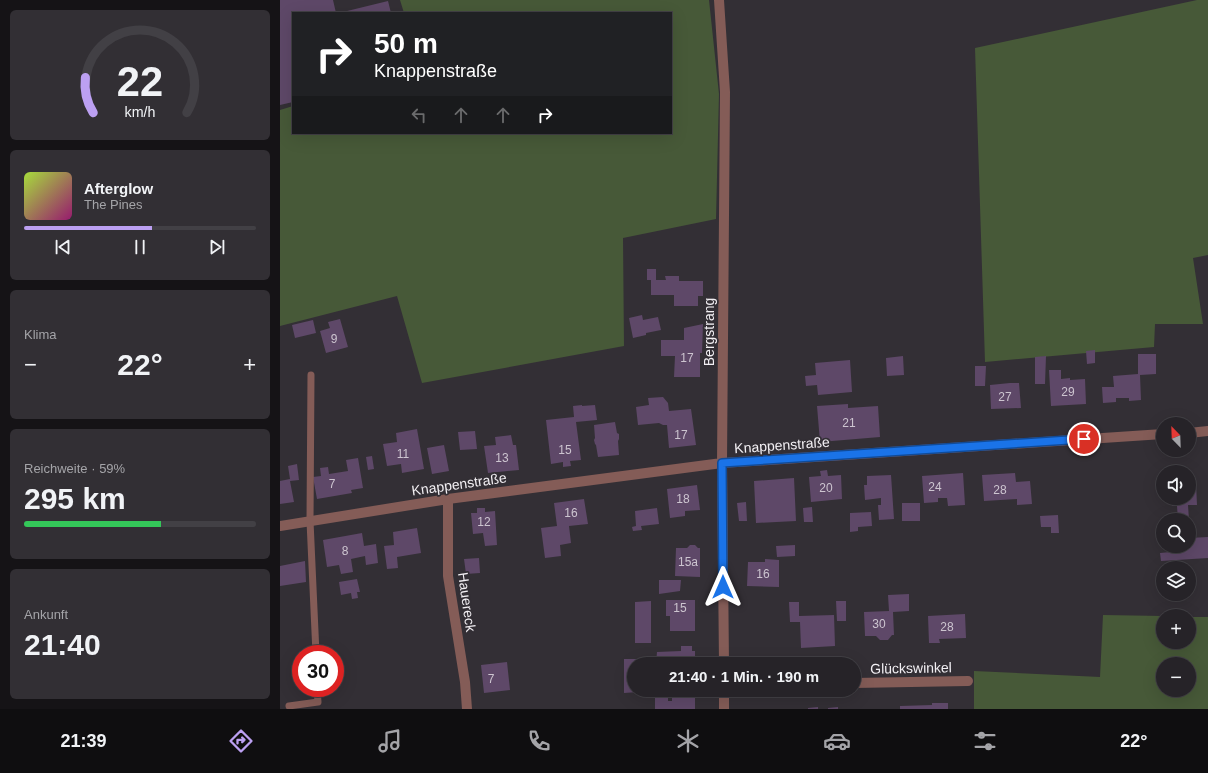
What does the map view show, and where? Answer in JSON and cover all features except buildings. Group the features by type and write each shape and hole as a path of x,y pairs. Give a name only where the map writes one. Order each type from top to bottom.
{"street":[{"name":"Bergstrang","path":"719,0 725,92 722,463 724,657"},
{"path":"1196,432 1208,431"},
{"name":"Knappenstraße","path":"280,526 448,499 722,463 1156,434"},
{"name":"Hauereck","path":"448,499 448,576 465,682 467,709"},
{"name":"Glückswinkel","path":"861,683 968,680"},
{"path":"724,697 724,709"}],"lane":[{"path":"311,375 310,521 316,645"},
{"path":"289,706 318,702 318,697"}],"green space":[{"path":"400,0 709,0 719,94 716,219 623,238 624,346 422,383 397,296 280,326 280,110 292,106 292,134 672,134 672,12 404,12"},
{"path":"1197,0 1208,0 1208,255 1193,258 1203,324 1155,324 1154,347 985,362 975,48"},
{"path":"1103,615 1156,616 1156,649 1196,649 1196,617 1208,617 1208,709 974,709 974,671 1100,677"}],"route":[{"path":"723,587 722,463 1084,439"}]}
